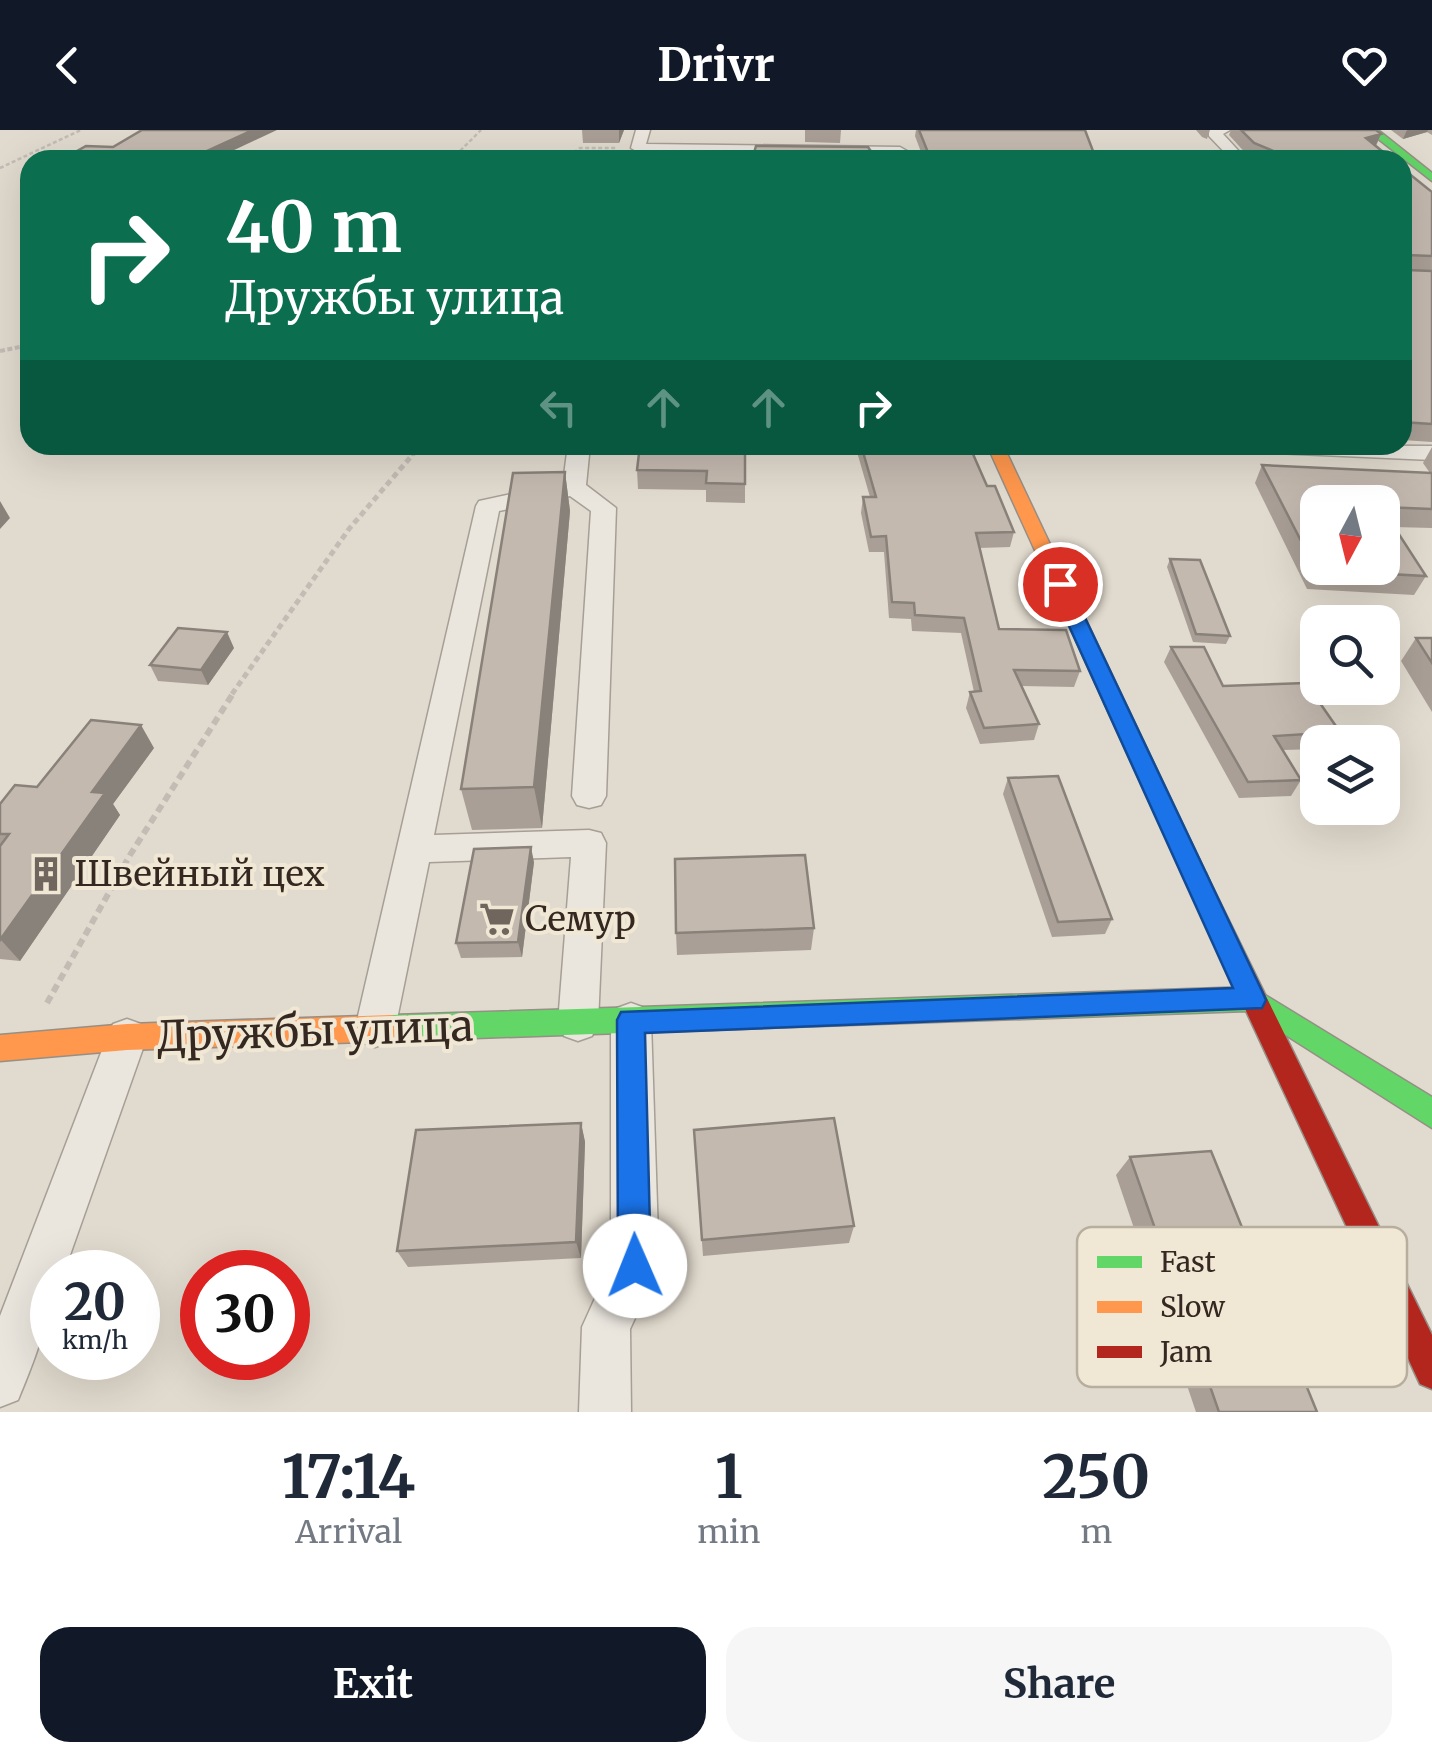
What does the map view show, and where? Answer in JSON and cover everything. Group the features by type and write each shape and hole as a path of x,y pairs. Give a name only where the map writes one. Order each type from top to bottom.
{"street":[{"path":"642,130 638,148 798,150 797,130"},
{"path":"1223,130 1214,132 1231,150"},
{"path":"1372,130 1397,150"},
{"path":"1392,130 1432,162"},
{"path":"1412,162 1432,178"},
{"path":"574,488 577,455"},
{"path":"1000,455 1252,1000 1362,1227"},
{"path":"375,1029 488,506 574,488 604,508 589,796"},
{"path":"414,849 589,844 578,1022"},
{"path":"1252,1000 1432,1114"},
{"name":"Дружбы улица","path":"0,1048 127,1037 1252,1000"},
{"path":"605,1412 606,1327 635,1266 631,1020"},
{"path":"0,1382 127,1037"},
{"path":"1407,1320 1432,1372"}],"path":[{"path":"38,150 81,130"},
{"path":"463,150 481,130"},
{"path":"577,150 638,148"},
{"path":"33,1045 47,1004 100,903 216,714 375,491 410,455"}],"building":[{"path":"142,130 253,130 209,150 79,150 86,146 113,147"},
{"path":"919,130 1085,130 1093,150 927,150"},
{"path":"1241,130 1376,130 1381,134 1366,138 1381,150 1271,150 1254,143"},
{"path":"756,146 870,150 755,150"},
{"path":"1412,176 1432,192 1432,256 1412,255"},
{"path":"1412,270 1432,271 1432,424 1412,423"},
{"path":"639,455 745,455 745,484 706,483 707,471 637,470"},
{"path":"864,455 973,455 987,486 995,486 1014,532 976,533 999,629 1066,630 1080,671 1014,670 1039,724 984,728 970,692 981,691 964,618 915,615 914,603 892,602 886,536 871,537 863,497 876,497"},
{"path":"1262,465 1432,473 1432,509 1400,508 1400,485 1300,485 1300,539"},
{"path":"565,472 534,787 461,789 513,473"},
{"path":"1400,536 1426,576 1400,575"},
{"path":"1170,559 1200,560 1230,636 1196,634"},
{"path":"178,628 227,632 201,670 150,665"},
{"path":"1416,638 1432,638 1432,663"},
{"path":"1171,647 1204,647 1223,686 1300,683 1300,705 1321,705 1335,725 1300,725 1300,734 1274,736 1300,780 1248,782"},
{"path":"91,720 141,725 92,792 105,793 0,940 0,846 9,834 0,834 0,804 15,785 37,787"},
{"path":"1058,776 1112,919 1058,922 1008,778"},
{"path":"531,847 518,942 456,943 474,849"},
{"path":"805,855 814,928 676,933 675,859"},
{"path":"834,1118 854,1226 702,1240 694,1130"},
{"path":"581,1123 576,1242 397,1251 416,1130"},
{"path":"1211,1151 1242,1227 1154,1227 1130,1157"},
{"path":"1210,1387 1307,1387 1317,1412 1219,1412"}],"traffic: fast":[{"path":"1372,130 1397,150"},
{"path":"1412,162 1432,178"},
{"path":"392,1028 1252,999 1432,1114"}],"traffic: slow":[{"path":"1000,455 1197,880"},
{"path":"0,1048 127,1037 392,1028"}],"traffic: jam":[{"path":"1197,880 1363,1227"},
{"path":"1407,1320 1432,1372"}],"place":[{"name":"Швейный цех","path":"46,874"},
{"name":"Семур","path":"497,919"}],"route":[{"path":"635,1266 631,1020 1252,1000 1060,584"}]}
